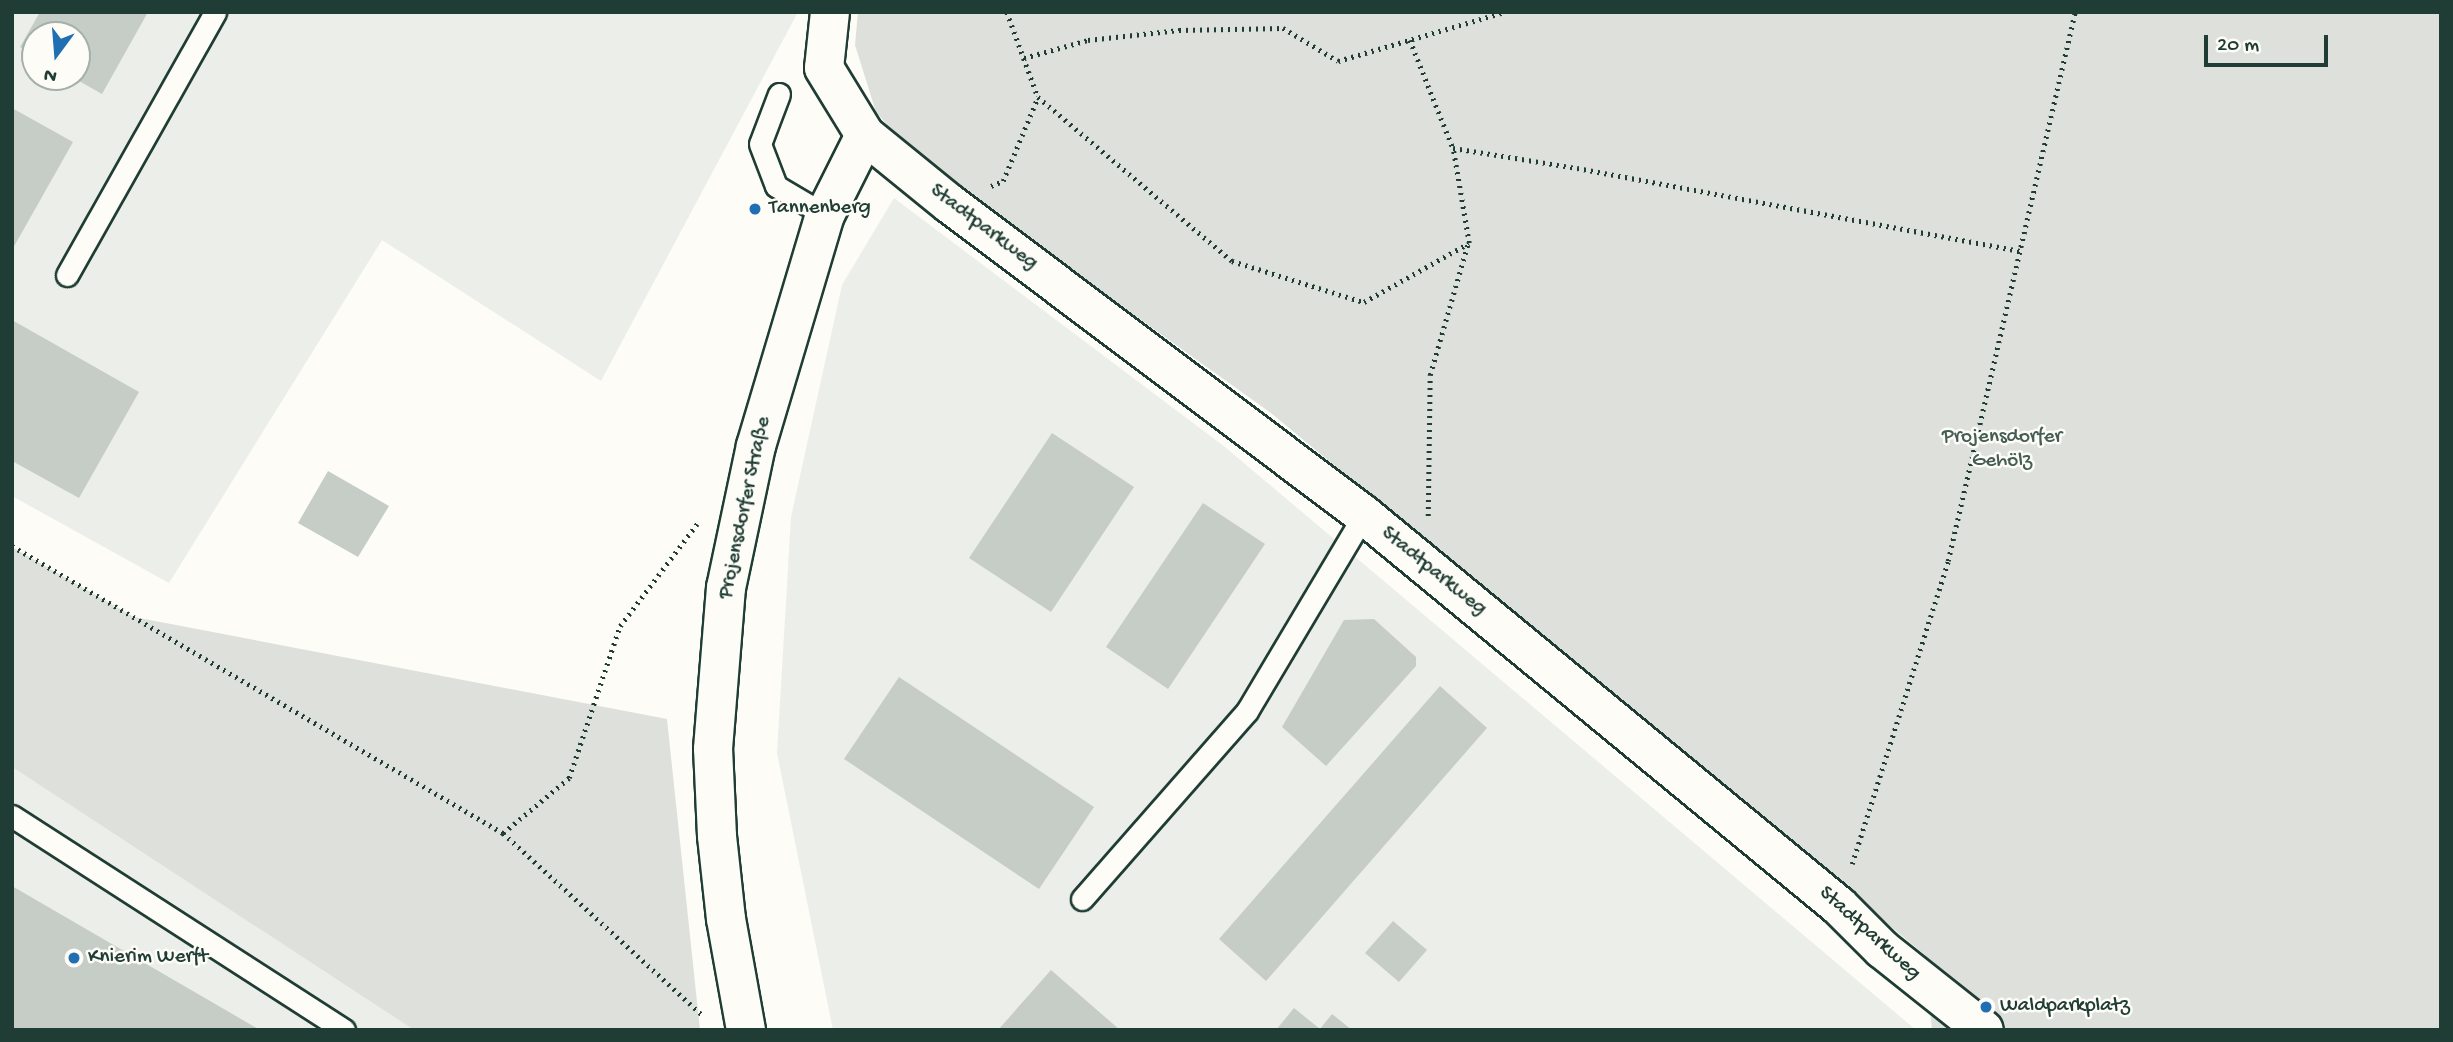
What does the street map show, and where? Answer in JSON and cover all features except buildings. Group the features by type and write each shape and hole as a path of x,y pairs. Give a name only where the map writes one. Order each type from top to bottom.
{"street":[{"path":"830,12 824,68 865,135"},
{"name":"Stadtparkweg","path":"865,135 950,205 1364,515 1839,905 1882,949 1984,1030"},
{"name":"Projensdorfer Straße","path":"746,1030 728,931 716,836 713,749 726,589 756,446 825,215 865,135"}],"lane":[{"path":"67,275 215,12"},
{"path":"779,94 760,144 776,186 825,215"},
{"path":"1082,899 1247,712 1364,515"},
{"path":"12,816 344,1030"}],"path":[{"path":"1007,12 1038,97 1232,261 1364,302 1469,243"},
{"path":"1024,58 1088,40 1179,30 1283,28 1338,61 1504,12"},
{"path":"1839,905 1948,561 2075,12"},
{"path":"1410,40 1453,148 1469,243 1430,375 1426,565"},
{"path":"950,205 1003,181 1038,97"},
{"path":"1453,148 1577,168 2020,251"},
{"path":"503,833 569,778 620,626 700,520"},
{"path":"12,545 503,833 708,1020"}],"shaded area":[{"path":"12,12 798,12 601,381 382,240 169,583 12,496"},
{"path":"894,198 1225,447 1916,1030 833,1030 777,753 791,517 842,285"},
{"path":"12,767 414,1030 12,1030"}],"green space":[{"name":"Projensdorfer Gehölz","path":"858,12 2441,12 2441,1030 1932,1030 1925,955 1271,413 919,161 876,112 855,45"},
{"path":"12,547 134,617 667,719 700,1030 414,1030 12,767"}],"place":[{"name":"Tannenberg","path":"755,209"},
{"name":"Knierim Werft","path":"74,958"},
{"name":"Waldparkplatz","path":"1986,1007"}]}
